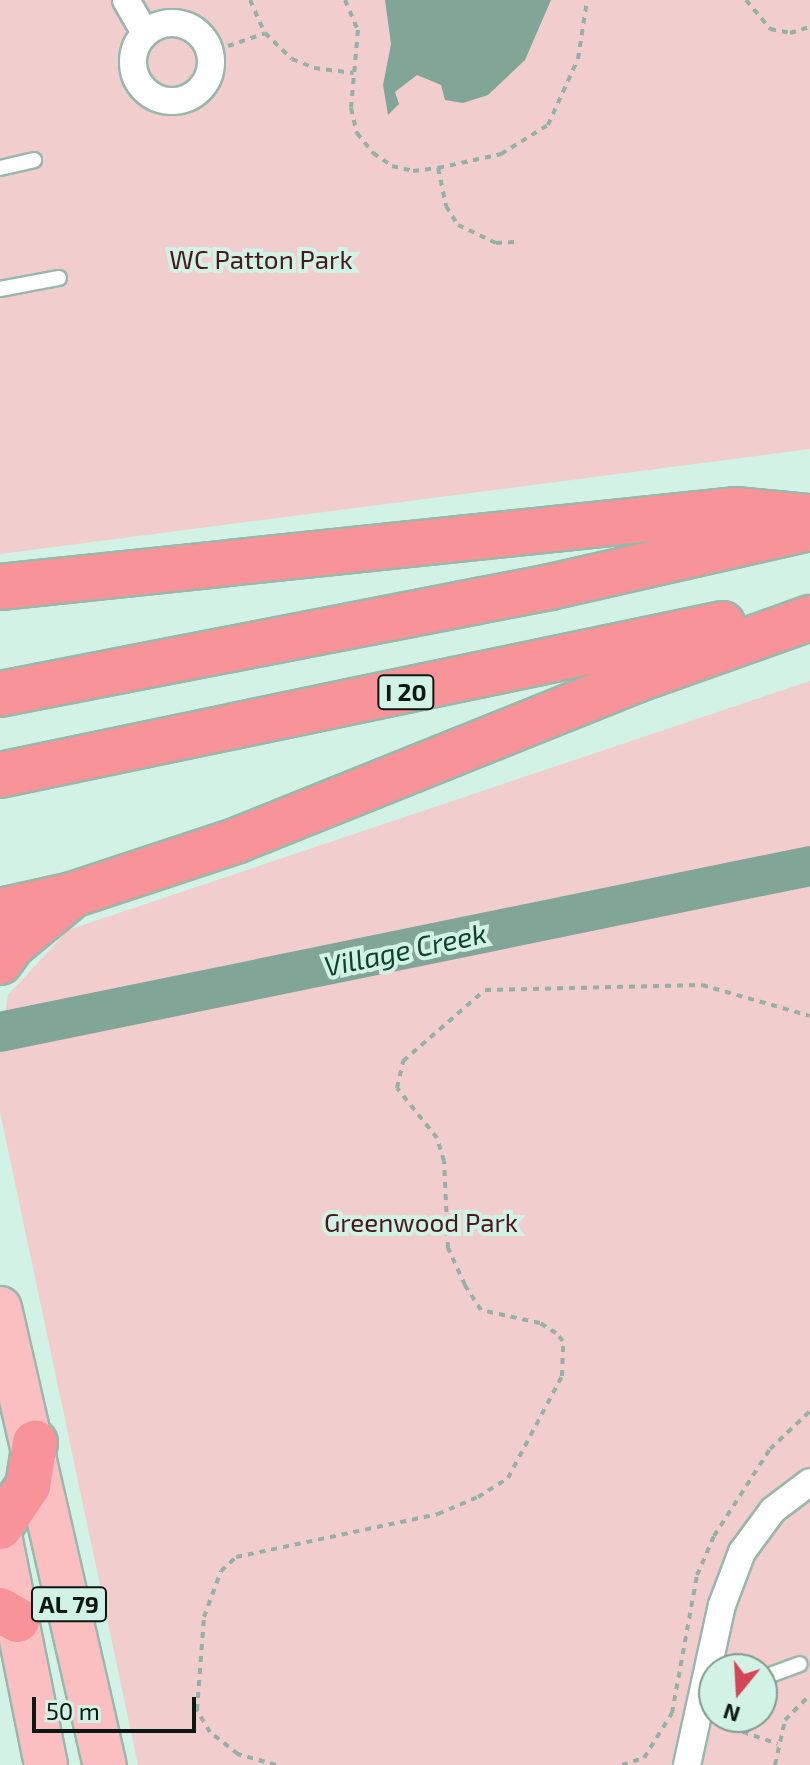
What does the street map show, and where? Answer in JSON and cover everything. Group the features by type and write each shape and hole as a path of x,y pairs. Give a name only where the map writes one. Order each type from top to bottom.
{"highway":[{"path":"0,587 735,510 810,517"},
{"path":"0,694 550,587 810,528"},
{"name":"I 20","path":"0,775 810,604"},
{"path":"0,911 72,895 238,840 636,680 810,618"},
{"path":"0,962 12,945 72,895"},
{"path":"0,1527 28,1486 35,1443"}],"main road":[{"name":"AL 79","path":"0,1308 35,1443 105,1765"},
{"name":"AL 79","path":"0,1535 9,1615 46,1765"}],"street":[{"path":"126,0 145,33"},
{"path":"714,1653 722,1605 742,1552 773,1510 810,1482"},
{"path":"687,1765 698,1716"}],"lane":[{"path":"0,168 34,160"},
{"path":"0,289 59,278"},
{"path":"778,1672 800,1664"}],"path":[{"path":"250,0 265,33 292,59 354,73"},
{"path":"345,0 358,30 351,108 357,133 373,153 413,171 501,154 548,125 578,59 587,0"},
{"path":"746,0 770,29 790,33 810,27"},
{"path":"228,46 265,33"},
{"path":"438,168 446,206 458,225 496,243 515,242"},
{"path":"276,1765 238,1754 210,1732 197,1710 204,1617 221,1571 236,1557 438,1514 478,1497 508,1478 562,1376 563,1341 556,1333 540,1323 481,1310 465,1285 448,1248 444,1161 437,1138 397,1088 403,1061 485,990 702,985 810,1016"},
{"path":"775,1765 785,1720 810,1695"},
{"path":"697,1719 778,1744"}],"green space":[{"name":"WC Patton Park","path":"0,0 810,0 810,449 0,554"},
{"name":"Greenwood Park","path":"810,681 810,1765 138,1765 0,1112 0,1049 8,995 68,930"}],"shaded area":[{"path":"385,0 551,0 525,60 488,95 463,103 445,100 441,85 417,75 395,92 399,104 388,115 383,85 391,44"}],"waterway":[{"name":"Village Creek","path":"0,1032 810,866"}]}
